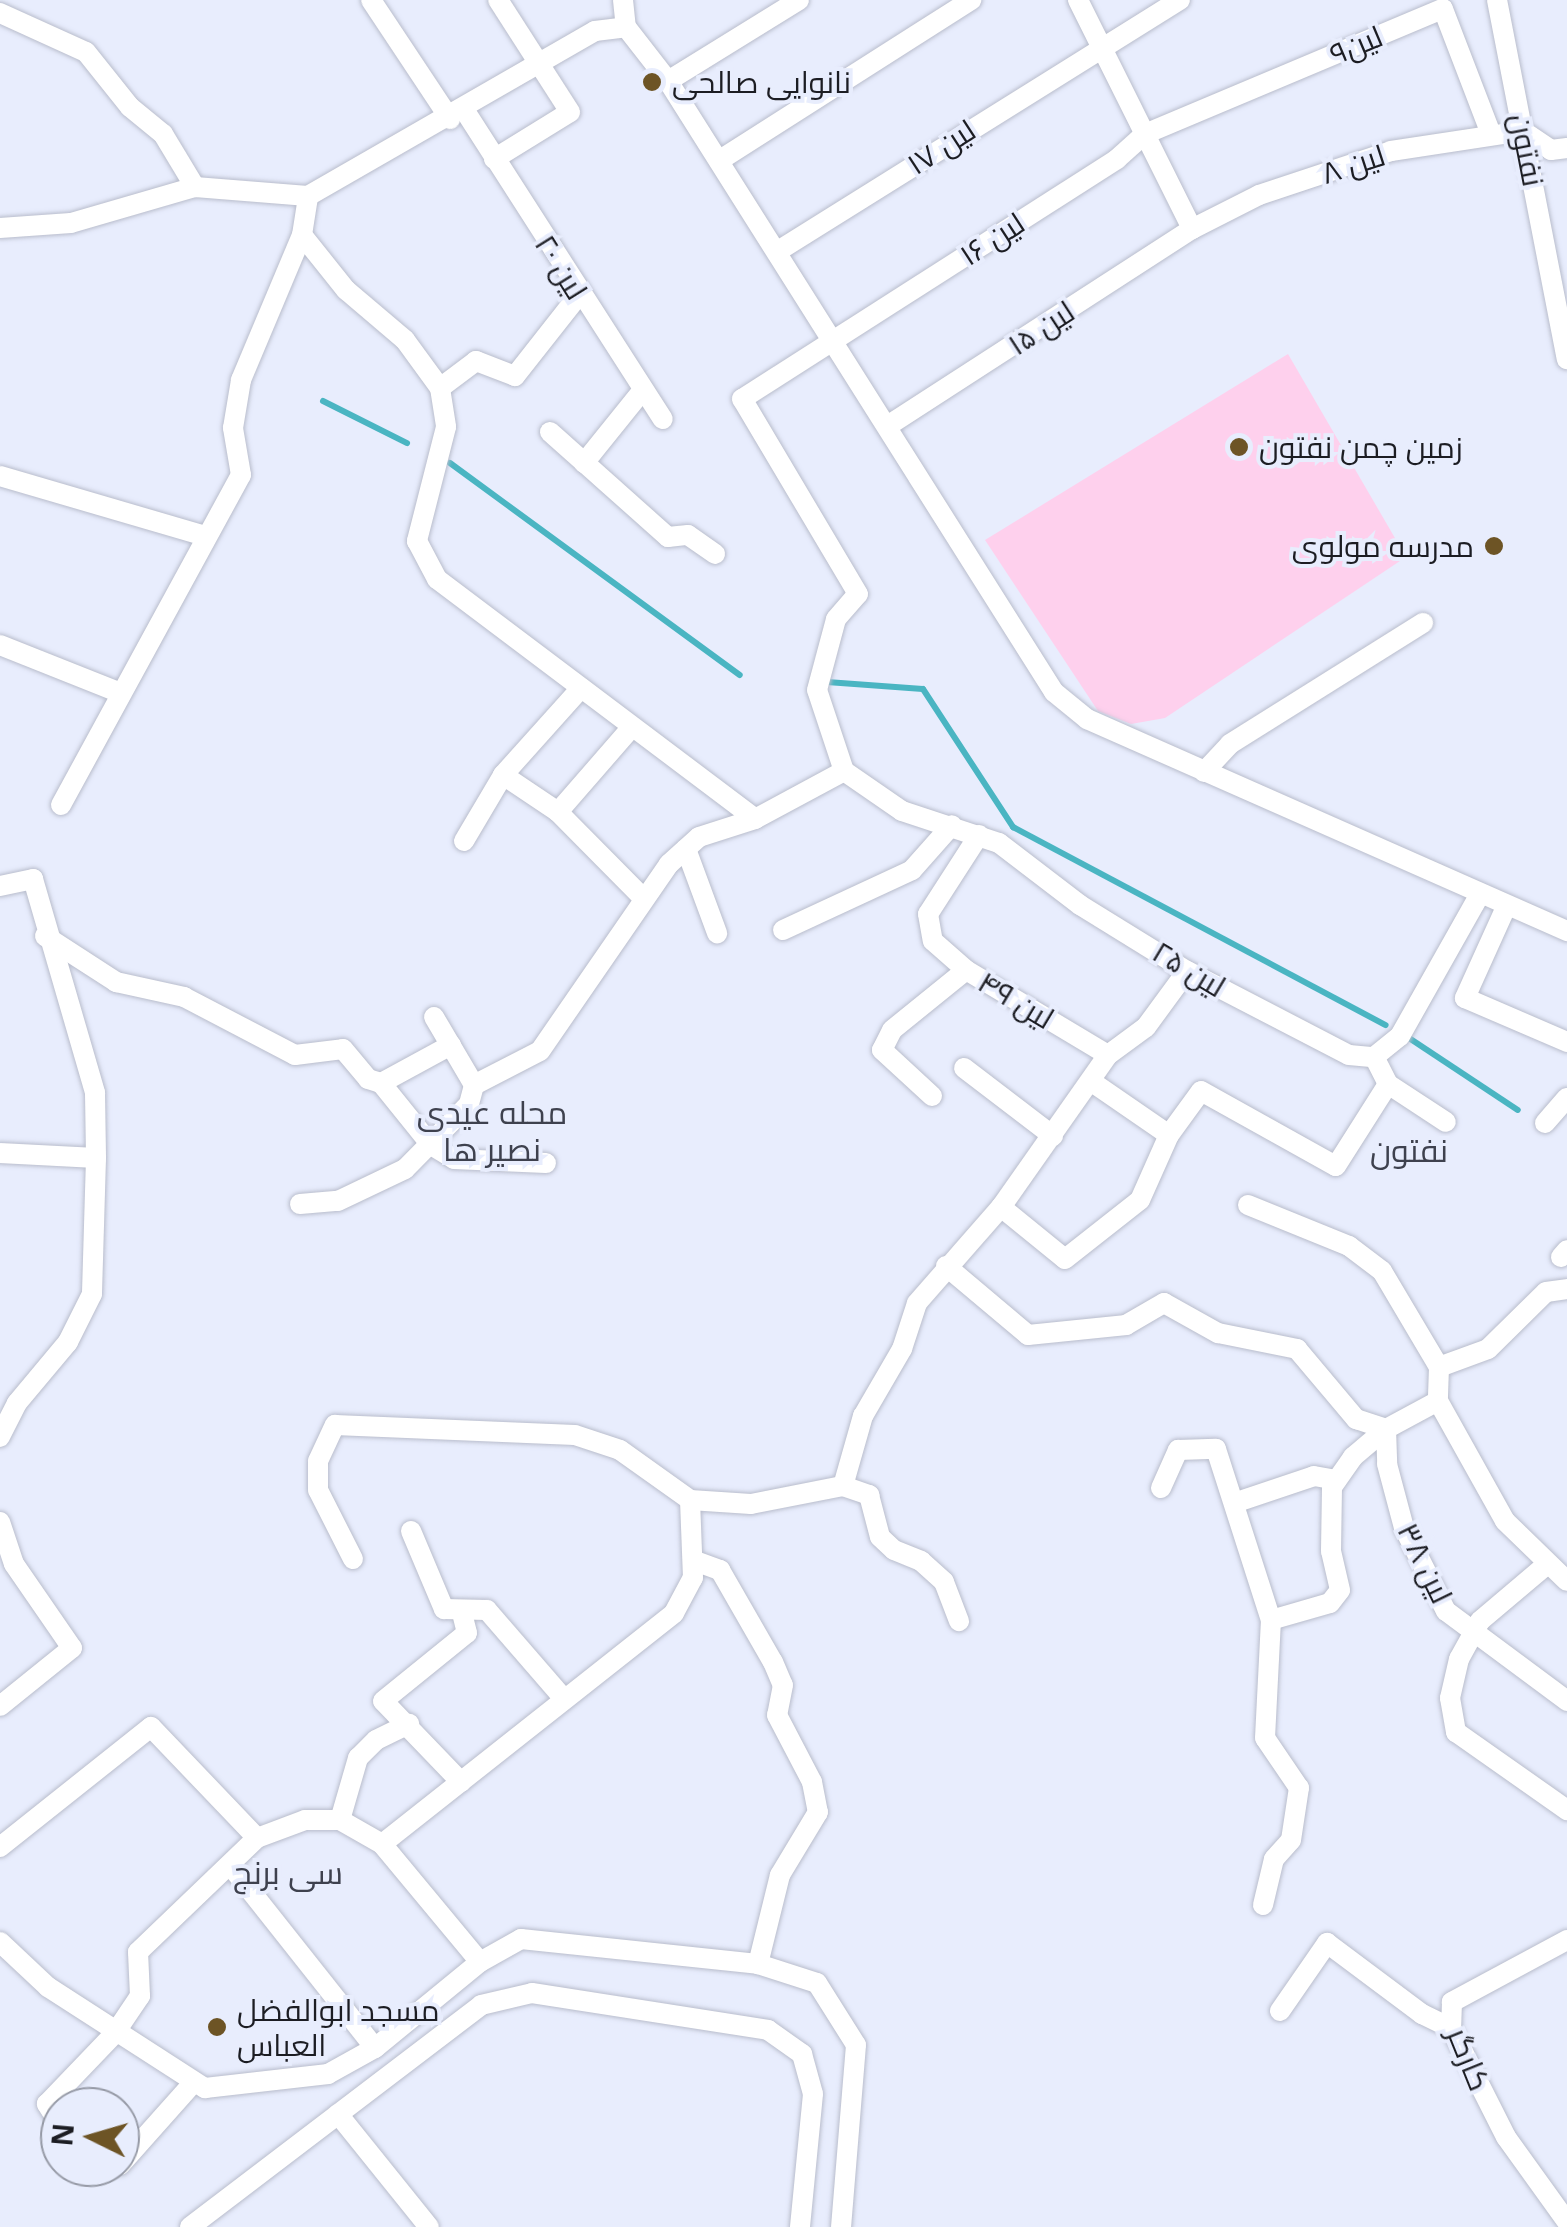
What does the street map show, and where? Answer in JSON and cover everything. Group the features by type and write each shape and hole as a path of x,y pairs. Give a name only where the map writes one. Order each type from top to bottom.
{"street":[{"name":"لین ۲۰","path":"371,0 494,158 578,296 663,420"},
{"path":"494,158 570,112 536,67 498,0"},
{"path":"623,0 626,27 668,81 836,340 1054,692 1087,720 1479,896 1567,930"},
{"path":"668,81 800,0"},
{"path":"720,160 972,0"},
{"path":"1078,0 1104,43 1192,230"},
{"name":"لین ۱۷","path":"778,251 1104,43 1180,0"},
{"name":"نفتون","path":"1497,0 1567,358"},
{"name":"لین۹","path":"1145,134 1443,9 1491,134"},
{"path":"0,13 86,52 130,107 163,134 195,187"},
{"path":"0,228 71,222 195,187 308,196 457,115 594,31 626,27"},
{"path":"1523,131 1551,150 1567,148"},
{"name":"لین ۸","path":"1192,230 1258,196 1391,151 1523,131"},
{"name":"لین ۱۶","path":"844,770 818,690 836,619 858,594 742,398 1117,159 1145,134"},
{"path":"60,805 118,692 241,475 233,428 241,380 280,274 302,235 308,196"},
{"name":"لین ۱۵","path":"889,425 1192,230"},
{"path":"302,235 346,290 405,340 440,388 446,427 417,541 437,579 755,819"},
{"path":"440,388 476,361 516,376 578,296"},
{"path":"584,463 643,390"},
{"path":"550,432 668,537 688,535 715,554"},
{"path":"0,476 205,536"},
{"path":"1204,772 1230,744 1422,622"},
{"path":"0,645 118,692"},
{"path":"464,841 503,775 580,688"},
{"path":"558,812 632,726"},
{"path":"474,1085 540,1051 643,898 699,837 755,819 844,770"},
{"name":"لین ۲۵","path":"844,770 902,811 980,836 1187,971 1349,1055 1374,1056"},
{"path":"503,775 558,812 643,898"},
{"path":"782,930 912,870 952,825"},
{"name":"لین ۴۹","path":"980,836 928,914 933,941 966,970 1108,1055"},
{"path":"686,849 717,933"},
{"path":"0,885 33,879 46,936 95,1093 96,1158 92,1294 68,1342 17,1402 0,1437"},
{"path":"1446,1122 1388,1084 1374,1056 1400,1036 1479,896"},
{"path":"1506,907 1466,998 1567,1042"},
{"path":"46,936 116,982 184,996 296,1055 343,1049 368,1079 382,1083 431,1145 454,1159 546,1163"},
{"path":"932,1096 882,1050 892,1030 966,970"},
{"path":"843,1486 864,1416 902,1349 917,1303 1002,1207 1108,1055 1146,1028 1187,971"},
{"path":"300,1204 338,1200 377,1186 431,1145 469,1104 474,1085 434,1017"},
{"path":"382,1083 450,1045"},
{"path":"964,1068 1053,1136"},
{"path":"1092,1082 1169,1135"},
{"path":"1002,1207 1066,1260 1140,1200 1169,1135 1201,1090 1336,1166 1388,1084"},
{"path":"1545,1123 1567,1098"},
{"path":"0,1153 96,1158"},
{"path":"1248,1205 1349,1246 1382,1271 1439,1367 1438,1401 1505,1521 1545,1566 1567,1581"},
{"path":"946,1266 1028,1335 1126,1325 1164,1302 1218,1333 1297,1349 1344,1410 1386,1429"},
{"path":"1439,1367 1488,1350 1546,1292 1567,1290"},
{"path":"1271,1620 1330,1602 1340,1590 1331,1551 1337,1480 1352,1456 1386,1429 1438,1401"},
{"path":"353,1559 318,1490 318,1461 336,1426 575,1435 620,1450 690,1500 751,1504 843,1486 869,1495 880,1537 894,1550 921,1561 944,1582 959,1621"},
{"name":"لین ۳۸","path":"1386,1429 1387,1464 1404,1528 1446,1611 1472,1635 1567,1701"},
{"path":"1161,1488 1178,1450 1216,1449 1247,1561 1271,1620 1265,1738 1299,1788 1291,1840 1274,1859 1263,1905"},
{"path":"1234,1503 1314,1476 1337,1480"},
{"path":"382,1844 674,1613 693,1578 690,1500"},
{"path":"0,1522 14,1564 72,1648 0,1706"},
{"path":"411,1531 444,1609 462,1613 487,1610 564,1700"},
{"path":"695,1561 720,1570 773,1662 783,1685 777,1715 812,1782 818,1812 780,1875 758,1964"},
{"path":"1545,1566 1472,1635 1450,1698 1456,1732 1567,1810"},
{"path":"461,1782 383,1701 467,1633 462,1613"},
{"path":"340,1820 358,1758 376,1740 409,1724"},
{"path":"0,1848 151,1727 258,1838"},
{"path":"64,2087 116,2033 140,1996 138,1952 258,1838 305,1820 340,1820 382,1844 480,1962"},
{"path":"230,1865 375,2048"},
{"path":"0,1942 48,1987 194,2082 256,2086 328,2074 375,2048 480,1962 521,1939 758,1964 817,1983 856,2045 841,2227"},
{"name":"کارگر","path":"1562,1942 1452,2002 1451,2028 1506,2137 1567,2222"},
{"path":"1280,2012 1328,1943 1422,2014 1451,2028"},
{"path":"190,2227 481,2005 532,1992 768,2030 802,2054 813,2094 800,2227"},
{"path":"140,2143 194,2082"},
{"path":"338,2114 429,2227"}],"shaded area":[{"name":"زمین چمن نفتون","path":"1288,354 1406,557 1165,718 1131,724 1098,711 985,540"}],"waterway":[{"path":"323,401 407,443"},
{"path":"450,463 740,675"},
{"path":"827,682 923,689 1013,827 1386,1025"},
{"path":"1406,1036 1518,1110"}],"place":[{"name":"نانوایی صالحی","path":"652,82"},
{"name":"زمین چمن نفتون","path":"1239,447"},
{"name":"مدرسه مولوی","path":"1494,546"},
{"name":"مسجد ابوالفضل العباس","path":"217,2027"}],"district":[{"name":"محله عیدی نصیر ها","path":"492,1132"},
{"name":"نفتون","path":"1409,1150"},
{"name":"سی برنج","path":"288,1872"}]}
